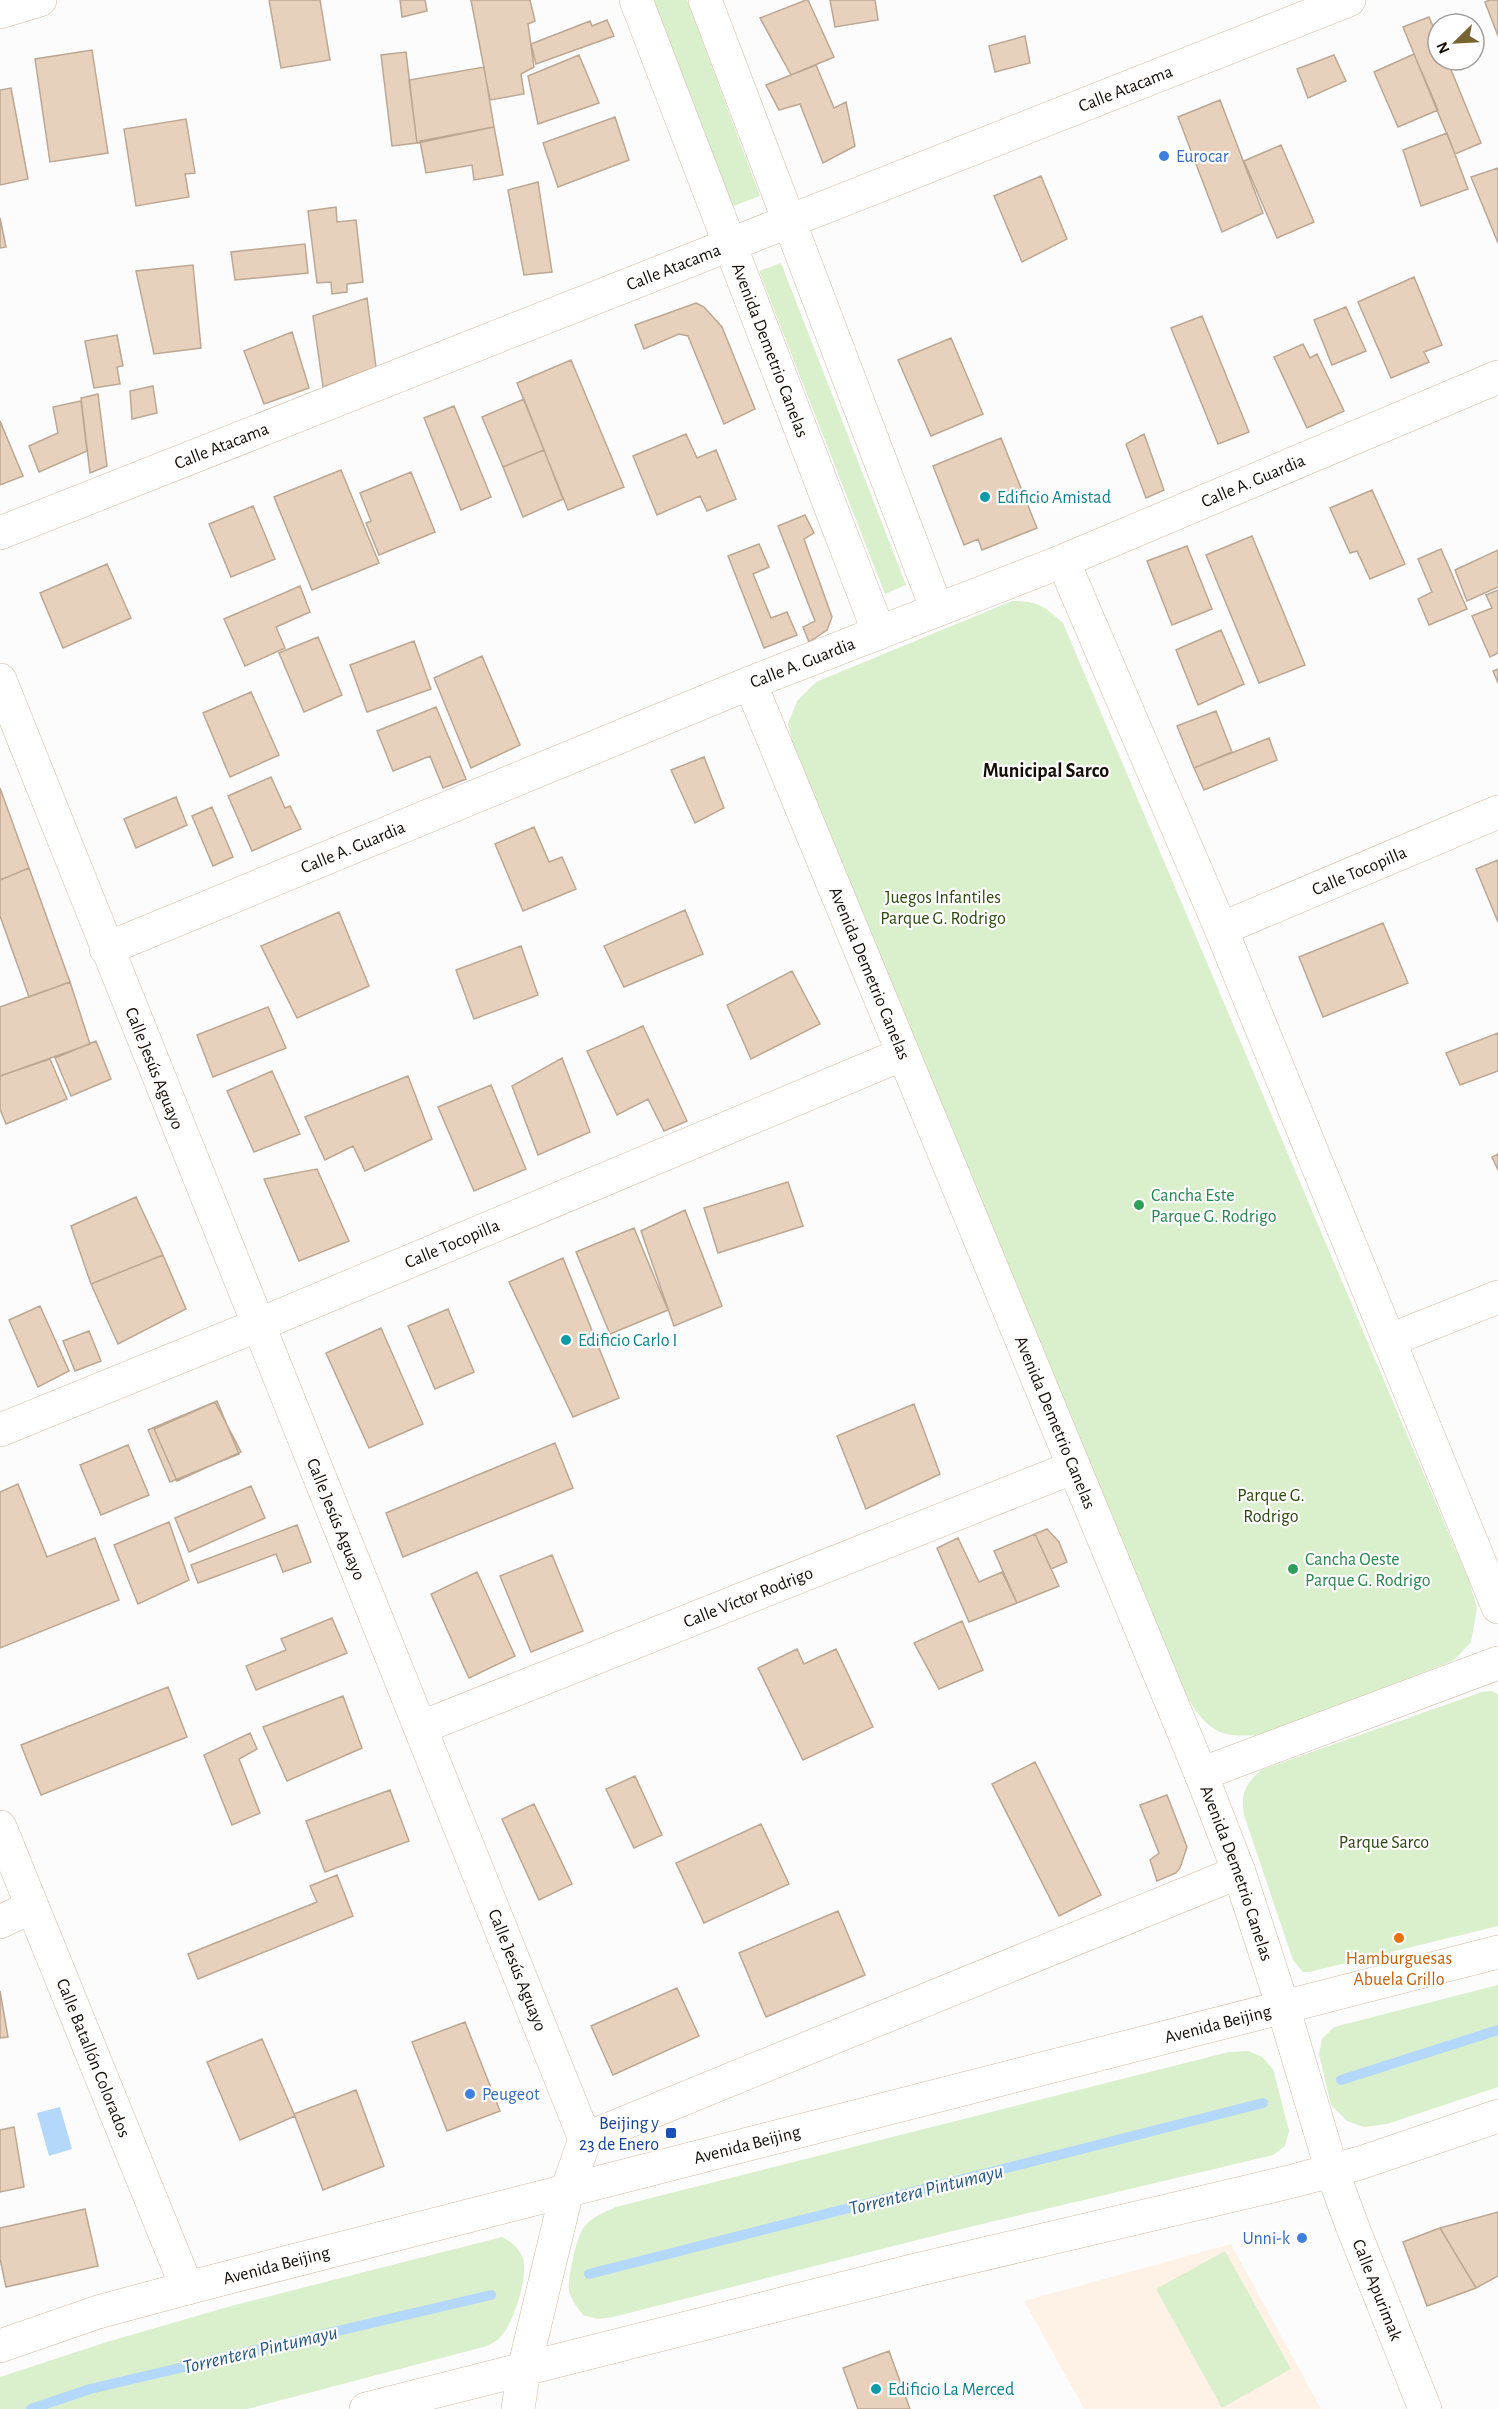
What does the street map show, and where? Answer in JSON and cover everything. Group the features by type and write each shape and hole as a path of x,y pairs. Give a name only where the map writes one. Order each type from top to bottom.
{"street":[{"path":"0,12 40,0"},
{"name":"Avenida Demetrio Canelas","path":"636,0 879,633"},
{"path":"705,0 937,610"},
{"name":"Calle Atacama","path":"0,533 1349,0"},
{"name":"Calle A. Guardia","path":"106,948 750,683 1063,561 1498,377"},
{"path":"1063,561 1221,929 1498,1607"},
{"name":"Calle Jesús Aguayo","path":"0,680 106,948 422,1727 585,2139"},
{"name":"Avenida Demetrio Canelas","path":"750,683 1201,1774 1239,1872 1283,2007 1332,2171"},
{"name":"Calle Tocopilla","path":"1221,929 1498,812"},
{"name":"Calle Tocopilla","path":"0,1430 258,1325 903,1054"},
{"path":"1390,1340 1498,1297"},
{"name":"Calle Víctor Rodrigo","path":"422,1727 1074,1467"},
{"path":"1201,1774 1498,1663"},
{"name":"Calle Batallón Colorados","path":"0,1827 187,2288"},
{"path":"518,2409 524,2369 567,2191 585,2139 1239,1872"},
{"path":"0,1922 31,1907"},
{"name":"Avenida Beijing","path":"0,2346 98,2312 187,2288 1498,1952"},
{"path":"366,2409 916,2270 1332,2171 1498,2116"},
{"name":"Calle Apurimak","path":"1332,2171 1425,2409"}],"shaded area":[{"path":"1231,2244 1321,2409 1084,2409 1024,2301"}],"green space":[{"path":"654,0 687,0 760,196 731,207"},
{"path":"781,263 906,585 885,594 759,271"},
{"name":"Parque G. Rodrigo","path":"1012,601 1028,602 1040,606 1063,623 1469,1581 1477,1608 1471,1642 1453,1661 1260,1735 1233,1735 1215,1730 1200,1716 1185,1694 794,749 788,724 797,701 816,682"},
{"name":"Parque Sarco","path":"1492,1691 1498,1694 1498,1926 1303,1972 1293,1960 1244,1815 1243,1801 1247,1785 1261,1770 1482,1692"},
{"path":"1498,1985 1498,2087 1387,2124 1364,2127 1347,2121 1331,2105 1319,2054 1322,2039 1334,2027"},
{"path":"1248,2051 1262,2057 1273,2069 1289,2131 1285,2146 1273,2155 957,2230 613,2317 598,2319 583,2315 570,2294 571,2268 581,2231 587,2223 616,2207 1229,2052"},
{"path":"502,2237 514,2245 522,2256 524,2273 520,2297 507,2329 501,2337 487,2346 247,2409 0,2409 0,2377 107,2342 231,2306"},
{"path":"1225,2251 1291,2369 1222,2408 1156,2289"}],"water":[{"path":"60,2107 72,2149 49,2156 37,2113"}],"building":[{"path":"269,0 320,0 330,60 281,68"},
{"path":"400,0 425,0 427,11 402,17"},
{"path":"471,0 530,0 535,21 528,24 534,67 521,74 524,94 490,100"},
{"path":"806,0 834,57 791,75 760,18"},
{"path":"830,0 875,0 878,20 835,27"},
{"path":"1498,0 1498,36 1485,2"},
{"path":"1426,18 1426,72 1452,72 1481,143 1455,154 1403,27"},
{"path":"607,20 614,36 536,64 531,44 590,21 592,26"},
{"path":"1025,36 1030,63 995,72 989,46"},
{"path":"92,50 108,153 50,162 35,59"},
{"path":"406,52 417,143 392,146 381,55"},
{"path":"1414,54 1438,110 1398,127 1374,72"},
{"path":"579,55 599,103 538,124 528,76"},
{"path":"1334,55 1346,81 1308,98 1297,69"},
{"path":"816,65 834,108 846,102 855,146 823,163 800,104 779,110 766,85"},
{"path":"484,67 494,127 417,143 409,80"},
{"path":"11,88 28,179 0,185 0,90"},
{"path":"1220,100 1263,213 1222,232 1178,117"},
{"path":"615,117 629,160 558,187 543,143"},
{"path":"186,119 195,173 185,174 189,197 136,206 124,129"},
{"path":"494,127 503,175 474,180 472,165 426,173 420,141"},
{"path":"1447,133 1468,189 1421,206 1403,150"},
{"path":"1281,145 1314,222 1277,238 1244,161"},
{"path":"1498,168 1498,243 1471,177"},
{"path":"1041,176 1067,239 1022,262 994,196"},
{"path":"538,182 552,272 524,275 508,190"},
{"path":"336,207 337,222 356,220 363,282 347,284 347,292 332,294 331,282 317,283 308,211"},
{"path":"0,218 6,247 0,248"},
{"path":"305,244 308,273 235,280 231,252"},
{"path":"193,265 201,348 154,354 136,271"},
{"path":"1414,277 1442,345 1424,352 1429,362 1391,378 1358,302"},
{"path":"367,298 376,367 323,387 313,316"},
{"path":"696,303 704,307 722,327 755,409 724,424 688,336 679,334 644,349 635,325"},
{"path":"1346,307 1366,351 1332,365 1314,320"},
{"path":"1202,316 1249,432 1218,444 1171,328"},
{"path":"292,332 309,388 264,404 244,351"},
{"path":"117,335 123,366 117,367 120,384 94,388 85,341"},
{"path":"951,338 983,414 931,436 898,360"},
{"path":"1303,344 1310,358 1317,354 1344,411 1307,428 1274,357"},
{"path":"571,360 624,487 568,510 517,383"},
{"path":"153,386 157,413 132,419 130,391"},
{"path":"98,394 107,466 90,473 81,398"},
{"path":"524,399 544,450 503,467 482,417"},
{"path":"81,401 87,451 39,472 29,446 58,433 53,407"},
{"path":"454,406 491,497 461,510 424,418"},
{"path":"0,421 23,476 0,485"},
{"path":"686,434 697,458 716,450 736,499 707,511 700,496 657,515 633,456"},
{"path":"1144,434 1164,490 1146,498 1126,444"},
{"name":"Edificio Amistad","path":"1001,438 1037,528 982,550 978,539 964,545 933,466"},
{"path":"544,450 563,499 523,517 503,467"},
{"path":"341,470 379,563 312,590 274,497"},
{"path":"411,472 435,532 379,555 366,523 371,521 360,493"},
{"path":"1372,490 1405,564 1370,579 1357,551 1350,553 1330,508"},
{"path":"253,506 275,559 231,577 209,524"},
{"path":"805,515 814,533 804,539 832,617 827,630 809,642 803,627 815,621 778,526"},
{"path":"1252,536 1305,665 1259,683 1206,555"},
{"path":"759,544 769,567 753,574 771,618 787,612 797,635 764,648 728,556"},
{"path":"1187,546 1212,609 1172,625 1147,561"},
{"path":"1441,549 1467,609 1429,625 1418,599 1432,592 1418,559"},
{"path":"1498,550 1498,587 1467,601 1455,570"},
{"path":"107,564 131,618 63,648 40,593"},
{"path":"300,586 310,612 276,627 285,648 245,666 224,619"},
{"path":"1498,590 1498,653 1490,657 1472,616 1492,608 1486,595"},
{"path":"1221,630 1244,684 1198,705 1176,650"},
{"path":"318,637 342,695 304,712 279,653"},
{"path":"414,641 431,689 367,712 350,665"},
{"path":"482,656 520,745 471,768 434,678"},
{"path":"1498,669 1498,683 1493,671"},
{"path":"251,692 279,755 230,777 203,713"},
{"path":"436,707 466,779 443,788 430,756 393,771 377,731"},
{"path":"1216,711 1232,752 1194,768 1177,726"},
{"path":"1269,738 1277,760 1204,790 1194,768"},
{"path":"704,757 724,808 695,823 671,770"},
{"path":"271,777 285,808 290,806 301,829 252,851 228,796"},
{"path":"0,788 29,868 0,880"},
{"path":"176,797 187,825 136,848 124,819"},
{"path":"212,807 233,857 213,866 192,816"},
{"path":"534,827 549,862 562,857 576,889 523,911 495,844"},
{"path":"1498,860 1498,922 1476,869"},
{"path":"29,868 70,982 29,997 0,916 0,880"},
{"path":"685,910 703,954 624,987 604,946"},
{"path":"339,912 369,986 297,1018 261,946"},
{"path":"1383,923 1408,983 1323,1017 1299,957"},
{"path":"521,946 538,995 474,1019 456,970"},
{"path":"792,971 820,1024 751,1059 727,1005"},
{"path":"70,982 90,1044 0,1076 0,1007"},
{"path":"268,1007 286,1048 213,1077 197,1035"},
{"path":"643,1026 687,1121 664,1131 648,1099 617,1115 587,1051"},
{"path":"1498,1033 1498,1071 1460,1085 1446,1053"},
{"path":"96,1041 111,1079 71,1096 55,1058"},
{"path":"562,1058 590,1132 538,1155 512,1086"},
{"path":"50,1059 67,1099 6,1124 0,1109 0,1076"},
{"path":"272,1071 300,1134 254,1152 227,1091"},
{"path":"408,1076 432,1139 365,1171 353,1146 325,1160 305,1117"},
{"path":"491,1085 526,1169 474,1191 438,1107"},
{"path":"1498,1154 1498,1170 1492,1157"},
{"path":"317,1169 349,1241 299,1261 264,1179"},
{"path":"788,1182 803,1226 718,1253 704,1208"},
{"path":"136,1197 163,1255 91,1284 71,1226"},
{"path":"685,1210 722,1306 674,1326 641,1231"},
{"path":"634,1228 668,1310 610,1334 576,1252"},
{"path":"163,1255 186,1309 118,1344 91,1284"},
{"name":"Edificio Carlo I","path":"563,1258 619,1398 573,1417 509,1282"},
{"path":"40,1306 69,1371 38,1387 9,1320"},
{"path":"448,1309 474,1372 435,1389 408,1326"},
{"path":"381,1328 423,1424 369,1448 326,1353"},
{"path":"89,1331 101,1361 75,1371 63,1341"},
{"path":"217,1401 239,1454 170,1482 148,1430"},
{"path":"215,1402 241,1452 177,1481 154,1429"},
{"path":"914,1404 940,1474 866,1509 837,1436"},
{"path":"555,1443 573,1488 403,1557 386,1513"},
{"path":"128,1445 149,1495 101,1515 80,1465"},
{"path":"18,1484 47,1557 95,1538 119,1600 0,1648 0,1492"},
{"path":"251,1486 265,1518 189,1552 175,1518"},
{"path":"169,1522 189,1580 138,1604 114,1545"},
{"path":"297,1525 311,1562 283,1572 276,1554 198,1583 191,1565"},
{"path":"1047,1529 1059,1542 1067,1562 1051,1569 1035,1534"},
{"path":"1035,1534 1059,1586 1017,1603 994,1551"},
{"path":"958,1538 979,1582 1002,1572 1017,1603 969,1622 937,1548"},
{"path":"552,1555 583,1631 531,1652 500,1576"},
{"path":"477,1572 515,1656 469,1678 431,1594"},
{"path":"332,1618 347,1653 256,1690 246,1666 286,1650 281,1639"},
{"path":"962,1621 983,1670 939,1689 914,1643"},
{"path":"797,1649 804,1664 836,1649 873,1727 803,1760 758,1668"},
{"path":"168,1687 187,1737 41,1795 21,1745"},
{"path":"343,1696 362,1748 287,1781 263,1727"},
{"path":"250,1733 257,1749 239,1759 260,1813 232,1825 204,1755"},
{"path":"1035,1762 1101,1895 1059,1916 992,1784"},
{"path":"635,1776 662,1835 634,1848 606,1789"},
{"path":"390,1790 409,1841 325,1872 306,1821"},
{"path":"1167,1795 1187,1847 1176,1873 1157,1881 1150,1860 1159,1853 1140,1805"},
{"path":"534,1804 572,1884 539,1900 502,1819"},
{"path":"761,1824 789,1884 704,1923 676,1863"},
{"path":"337,1875 353,1916 198,1979 188,1954 317,1902 310,1886"},
{"path":"838,1911 865,1975 766,2017 739,1953"},
{"path":"677,1988 699,2036 613,2075 591,2026"},
{"path":"0,1991 8,2037 0,2038"},
{"path":"465,2022 500,2111 447,2131 412,2042"},
{"path":"262,2039 295,2116 240,2140 207,2062"},
{"path":"356,2090 384,2166 323,2190 294,2114"},
{"path":"14,2127 24,2187 0,2192 0,2130"},
{"path":"85,2209 98,2266 6,2287 0,2259 0,2228"},
{"path":"1498,2212 1498,2276 1476,2288 1440,2228"},
{"path":"1440,2228 1476,2288 1427,2306 1403,2242"},
{"name":"Edificio La Merced","path":"889,2351 910,2409 858,2409 843,2368"}],"waterway":[{"name":"Torrentera Pintumayu","path":"1341,2080 1498,2030"},
{"name":"Torrentera Pintumayu","path":"589,2274 1263,2103"},
{"name":"Torrentera Pintumayu","path":"31,2409 90,2389 491,2295"}],"place":[{"name":"Eurocar","path":"1164,156"},
{"name":"Edificio Amistad","path":"985,497"},
{"name":"Cancha Este Parque G. Rodrigo","path":"1139,1205"},
{"name":"Edificio Carlo I","path":"566,1340"},
{"name":"Cancha Oeste Parque G. Rodrigo","path":"1293,1569"},
{"name":"Hamburguesas Abuela Grillo","path":"1399,1938"},
{"name":"Peugeot","path":"470,2094"},
{"name":"Beijing y 23 de Enero","path":"671,2133"},
{"name":"Unni-k","path":"1302,2238"},
{"name":"Edificio La Merced","path":"876,2389"}],"district":[{"name":"Municipal Sarco","path":"1046,770"}],"park label":[{"name":"Juegos Infantiles Parque G. Rodrigo","path":"943,907"}]}
